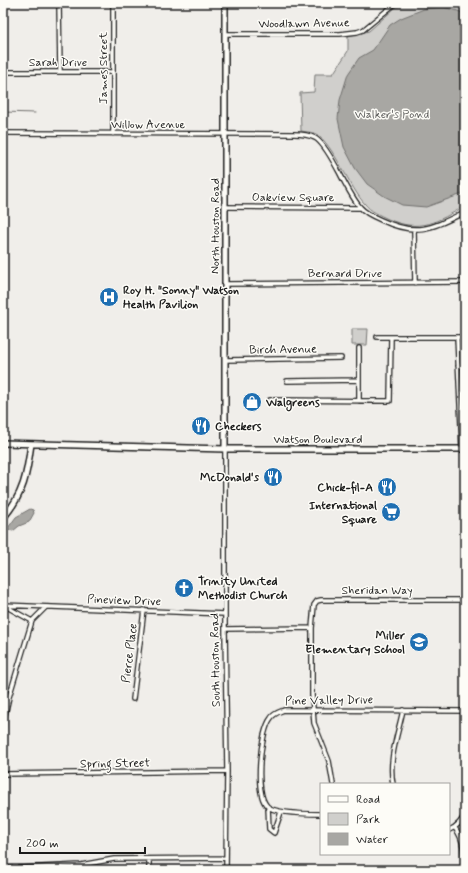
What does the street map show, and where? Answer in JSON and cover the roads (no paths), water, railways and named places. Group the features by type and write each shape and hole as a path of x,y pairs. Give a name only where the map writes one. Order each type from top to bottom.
{"street":[{"path":"59,3 60,72"},
{"name":"James Street","path":"113,3 113,134"},
{"name":"North Houston Road","path":"225,449 226,3"},
{"name":"Woodlawn Avenue","path":"226,34 340,34 357,32 368,27 396,3"},
{"path":"3,24 3,72"},
{"name":"Sarah Drive","path":"3,72 113,72"},
{"name":"Willow Avenue","path":"3,134 294,134 316,138 329,154 360,208"},
{"name":"Oakview Square","path":"225,207 360,208"},
{"path":"360,208 393,226 414,230 441,223 465,212"},
{"path":"414,230 415,283"},
{"name":"Bernard Drive","path":"225,284 465,282"},
{"path":"377,337 465,337"},
{"path":"270,400 390,401 391,337"},
{"path":"457,337 463,449"},
{"path":"359,348 359,401"},
{"name":"Birch Avenue","path":"225,360 341,358"},
{"path":"458,366 465,366"},
{"path":"287,381 359,380"},
{"name":"Watson Boulevard","path":"3,443 225,449 463,449"},
{"path":"3,518 15,502 23,485 27,472 31,444"},
{"name":"South Houston Road","path":"225,449 224,629 227,771 226,870"},
{"name":"Sheridan Way","path":"333,783 329,761 314,723 312,628 314,605 317,601 321,600 465,600"},
{"path":"4,605 32,621"},
{"name":"Pineview Drive","path":"4,605 225,614"},
{"path":"3,733 4,719 32,621 46,607"},
{"name":"Pierce Place","path":"133,699 144,610"},
{"path":"224,629 312,628"},
{"name":"Pine Valley Drive","path":"281,812 274,833 269,828 268,807 262,800 259,776 263,737 268,721 277,712 284,710 313,709 465,711"},
{"path":"393,783 395,741 403,710"},
{"name":"Spring Street","path":"3,774 227,771"},
{"path":"268,807 281,812 320,814"},
{"path":"450,830 455,828 462,820 465,813"},
{"path":"455,828 461,836 463,844 464,870"},
{"path":"3,869 81,865 114,859 225,858"},
{"path":"148,859 148,870"}],"water":[{"name":"Walker's Pond","path":"443,7 465,14 465,193 426,207 402,205 384,196 367,184 355,168 344,147 338,119 340,100 348,74 359,58 373,50 390,25 401,18 424,9"},
{"path":"30,509 33,510 34,513 29,522 19,526 13,531 9,530 8,528 16,517"}],"waterway":[{"path":"3,112 35,113"}],"place":[{"name":"Roy H. \"Sonny\" Watson Health Pavilion","path":"109,297"},
{"name":"Walgreens","path":"252,402"},
{"name":"Checkers","path":"201,426"},
{"name":"McDonald's","path":"273,477"},
{"name":"Chick-fil-A","path":"387,487"},
{"name":"International Square","path":"391,512"},
{"name":"Trinity United Methodist Church","path":"184,588"},
{"name":"Miller Elementary School","path":"419,642"}]}
